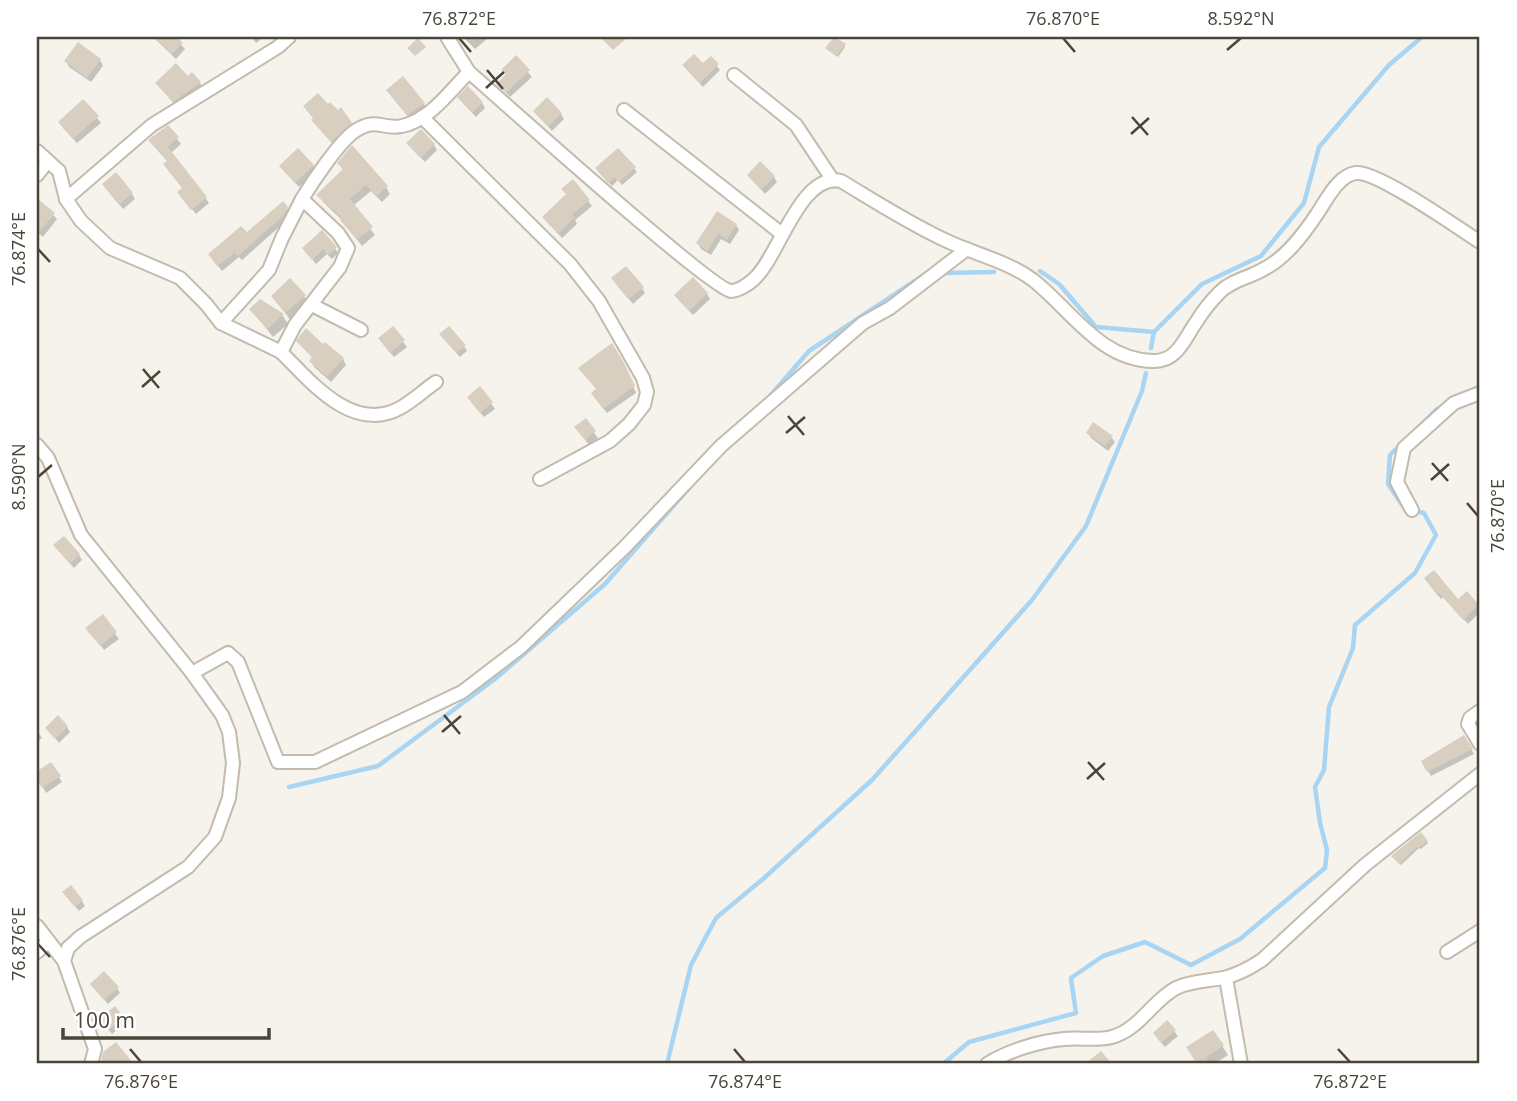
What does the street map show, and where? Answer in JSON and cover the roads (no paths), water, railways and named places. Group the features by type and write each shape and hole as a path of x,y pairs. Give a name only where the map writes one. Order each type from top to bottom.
{"street":[{"path":"66,199 152,125 278,47 289,37"},
{"path":"447,37 469,72 719,286 731,291 756,278 782,234 818,184 832,179 841,181 927,232 1023,274 1107,347 1126,356 1152,361 1176,354 1196,322 1220,292 1230,284 1264,270 1282,255 1304,233 1336,186 1357,173 1383,181 1480,242"},
{"path":"220,323 269,270 302,199 319,172 354,131 374,122 402,126 422,117 469,72"},
{"path":"734,75 796,125 832,179"},
{"path":"624,110 782,234"},
{"path":"422,117 570,264 599,301 643,378 647,392 644,405 629,424 610,441 540,479"},
{"path":"37,151 59,171 66,199 81,221 110,248 180,278 206,304 220,323 281,352 321,393 353,412 377,415 399,409 436,382"},
{"path":"37,175 48,161"},
{"path":"281,352 295,325 340,267 348,248 338,233 302,199"},
{"path":"192,673 228,653 238,662 278,762 315,762 462,692 521,648 625,547 721,446 863,323 890,308 967,249"},
{"path":"312,305 360,330"},
{"path":"1412,510 1397,482 1405,448 1454,403 1480,393"},
{"path":"37,445 48,458 81,534 192,673 222,715 229,733 233,763 229,798 215,837 188,867 80,937 68,948 64,961"},
{"path":"1480,711 1470,718 1468,723 1480,744"},
{"path":"987,1064 1007,1055 1062,1039 1112,1037 1134,1027 1172,990 1186,984 1226,978 1250,968 1365,865 1480,774"},
{"path":"37,926 64,961 95,1049 91,1064"},
{"path":"1447,952 1480,930"},
{"path":"37,952 48,942"},
{"path":"1226,978 1241,1064"}],"waterway":[{"path":"1151,348 1154,332 1202,284 1261,256 1304,203 1319,147 1389,65 1422,37"},
{"path":"1040,271 1059,284 1096,327 1154,332"},
{"path":"943,273 994,272"},
{"path":"770,396 809,351 927,273"},
{"path":"667,1064 691,965 716,918 872,780 1032,600 1086,526 1142,391 1146,373"},
{"path":"1421,425 1437,409 1444,406"},
{"path":"943,1064 969,1042 1076,1013 1071,978 1103,956 1145,942 1191,965 1240,939 1325,868 1327,850 1315,787 1324,770 1329,707 1353,648 1355,625 1415,573 1436,535 1424,513 1405,509 1388,484 1390,455 1402,443"},
{"path":"289,787 378,766 495,679 605,584 690,487"}]}
